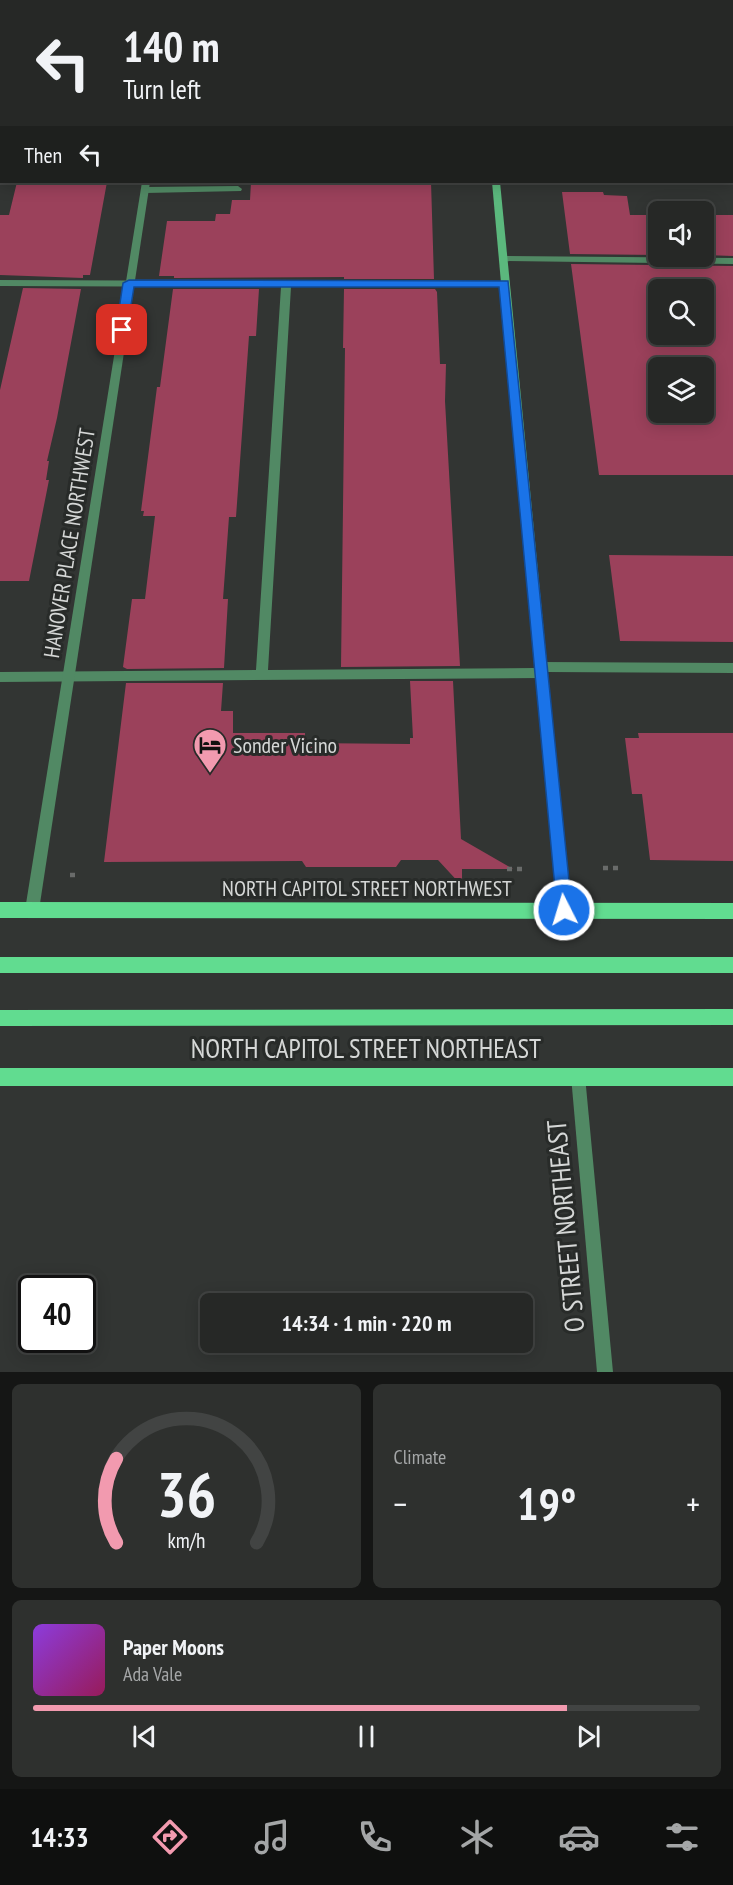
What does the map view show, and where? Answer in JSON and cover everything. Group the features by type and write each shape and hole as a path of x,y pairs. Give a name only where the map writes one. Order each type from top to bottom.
{"main road":[{"name":"NORTH CAPITOL STREET NORTHWEST","path":"0,910 733,911"},
{"path":"0,965 733,965"},
{"name":"NORTH CAPITOL STREET NORTHEAST","path":"0,1018 733,1017"},
{"name":"NORTH CAPITOL STREET NORTHEAST","path":"0,1077 733,1077"}],"street":[{"path":"496,183 564,910"},
{"path":"145,186 238,189"},
{"name":"HANOVER PLACE NORTHWEST","path":"32,910 145,186"},
{"path":"502,259 733,261"},
{"path":"0,283 504,284"},
{"path":"262,675 286,284"},
{"path":"0,677 733,668"},
{"name":"O STREET NORTHEAST","path":"578,1076 605,1372"}],"path":[{"path":"603,868 620,868"},
{"path":"507,869 525,869"},
{"path":"70,875 79,875"}],"building":[{"path":"17,183 107,183 90,275 83,275 83,278 0,275 0,215 9,215"},
{"path":"251,183 431,183 434,279 174,278 174,276 159,276 167,221 215,221 216,214 230,214 232,200 250,200"},
{"path":"562,192 603,192 604,195 627,196 630,215 648,215 648,255 570,254"},
{"path":"714,215 733,215 733,256 714,255"},
{"path":"571,264 648,265 648,267 733,266 733,475 599,475"},
{"path":"23,288 81,289 47,461 49,461 46,480 49,480 29,581 0,581 0,390"},
{"path":"173,289 259,289 256,336 249,336 236,517 229,517 223,599 228,599 224,668 127,669 123,667 132,599 145,599 155,516 143,516 144,511 141,511 157,387 160,387"},
{"path":"344,289 435,289 437,292 440,364 446,364 445,401 460,666 341,667"},
{"path":"609,555 733,556 733,642 620,641"},
{"path":"410,681 453,681 461,839 513,869 462,869 462,886 438,860 401,860 396,867 306,867 302,861 104,862 126,683 223,683 221,711 233,711 233,733 305,733 305,743 410,744 410,738 413,738"},
{"path":"638,733 733,733 733,861 650,860 642,794 632,794 625,738 639,738"}],"place":[{"name":"Sonder Vicino","path":"210,774"}],"route":[{"path":"122,330 129,283 504,284 564,910"}]}
